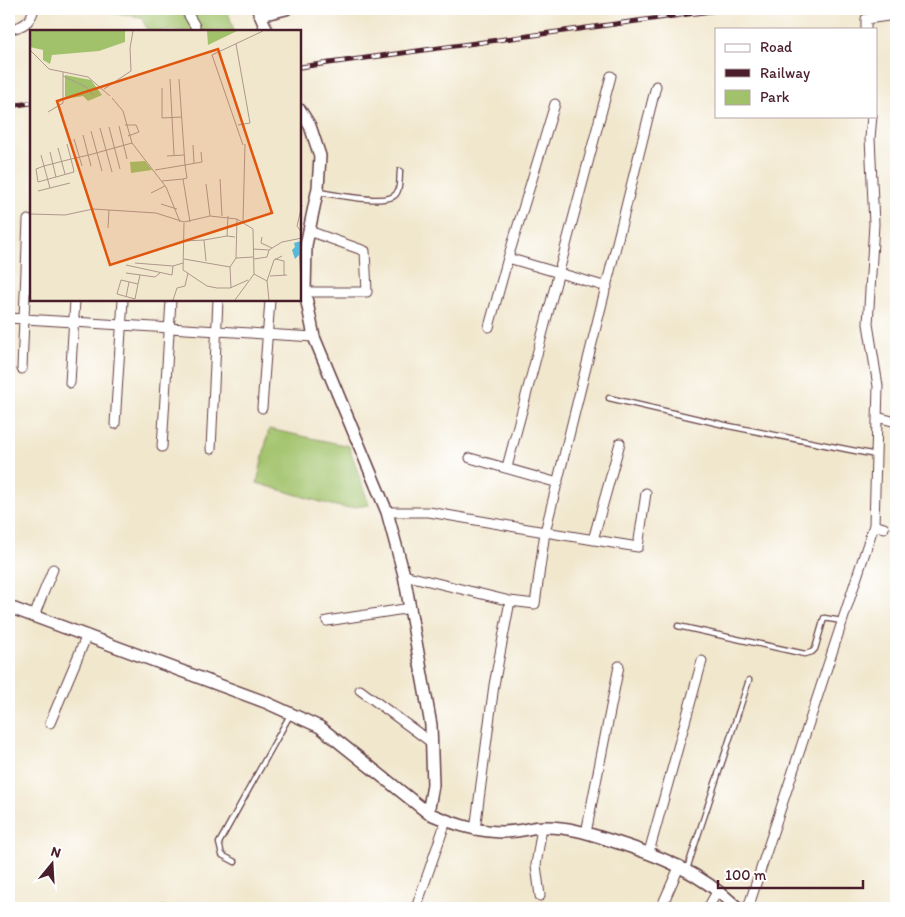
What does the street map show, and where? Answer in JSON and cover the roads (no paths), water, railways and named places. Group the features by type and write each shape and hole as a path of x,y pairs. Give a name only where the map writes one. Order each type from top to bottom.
{"street":[{"path":"9,29 21,28 31,19 34,9"},
{"path":"185,9 194,26"},
{"path":"267,30 259,12 286,9"},
{"path":"866,28 866,19 896,16"},
{"path":"507,467 557,273 611,76"},
{"path":"404,575 510,602 535,604 546,532 656,86"},
{"path":"489,327 555,104"},
{"path":"301,112 310,126 320,156 317,192 306,245 305,292 314,337 387,512 404,575 431,725 434,785 428,813"},
{"path":"748,908 874,526 878,386 868,324 874,224 870,138 872,118"},
{"path":"22,369 22,319 28,220"},
{"path":"305,292 367,292 365,251 309,231"},
{"path":"508,258 607,287"},
{"path":"70,383 75,301"},
{"path":"115,424 123,301"},
{"path":"162,447 171,301"},
{"path":"211,449 218,301"},
{"path":"262,408 270,301"},
{"path":"9,318 74,324 216,330 314,337"},
{"path":"877,417 896,422"},
{"path":"593,540 620,443"},
{"path":"470,458 558,482"},
{"path":"387,512 430,512 638,547 646,493"},
{"path":"874,526 884,528"},
{"path":"34,616 53,569"},
{"path":"475,830 494,685 510,602"},
{"path":"9,607 291,714 320,727 428,813 446,821 475,830 515,831 542,827 586,833 649,852 684,867 718,890 738,908"},
{"path":"327,621 411,608"},
{"path":"50,723 87,636"},
{"path":"649,852 702,661"},
{"path":"586,833 619,666"},
{"path":"360,690 432,742"},
{"path":"416,908 446,821"},
{"path":"540,896 536,865 542,827"},
{"path":"660,908 684,867"},
{"path":"708,908 718,890"}],"lane":[{"path":"317,192 378,200 390,199 396,196 399,188 400,171"},
{"path":"609,398 729,426 876,455"},
{"path":"678,626 805,654 815,649 824,618 843,622"},
{"path":"684,867 749,680"},
{"path":"235,862 222,854 220,843 291,714"}],"railway":[{"path":"301,67 725,9"},
{"path":"9,106 30,103"}]}
